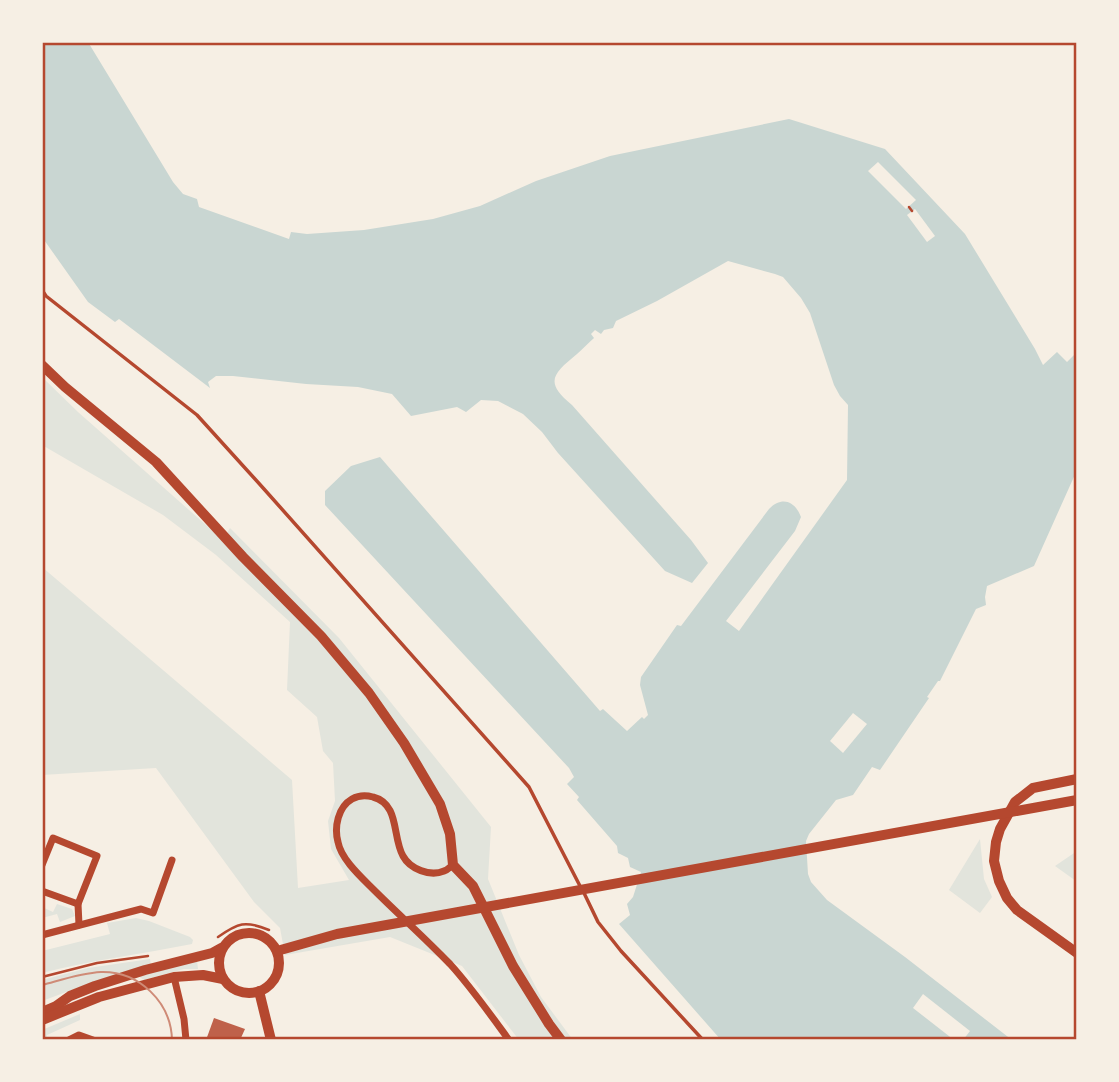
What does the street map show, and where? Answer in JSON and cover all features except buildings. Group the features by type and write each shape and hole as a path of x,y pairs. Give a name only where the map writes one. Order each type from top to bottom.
{"main road":[{"path":"277,951 337,934 1077,800"},
{"path":"42,1006 107,982 212,953 235,935 252,932 272,942 277,951 277,975 266,988 259,991 239,991 223,979 218,964 221,948"},
{"path":"42,1020 99,997 174,977 203,975 223,979"},
{"path":"42,1012 70,996"}],"street":[{"path":"42,365 156,462 351,671 404,743 440,804 450,834 453,865 473,886 513,966 561,1040"},
{"path":"1077,779 1033,789 1015,802 1000,829 994,861 999,881 1007,898 1017,910 1077,953"},
{"path":"453,865 443,872 424,873 410,864 402,855 392,815 380,799 365,795 352,799 339,814 338,844 352,868 450,964 509,1040"},
{"path":"42,865 53,838 97,856 78,904 79,925"},
{"path":"42,935 141,909 153,913 172,860"},
{"path":"42,891 78,904"},
{"path":"174,977 186,1040"},
{"path":"259,991 274,1039"},
{"path":"69,1040 79,1035 93,1040"}],"lane":[{"path":"42,290 46,296 197,415 529,787 598,922 703,1040"}],"path":[{"path":"909,207 912,211"},
{"path":"212,940 242,924 257,925 269,930"},
{"path":"42,977 97,963 156,954"}],"shaded area":[{"path":"42,42 88,42 173,182 183,194 197,199 199,207 289,239 291,232 307,234 364,230 433,219 480,206 536,181 610,156 789,119 885,149 965,234 1043,365 1057,352 1067,362 1077,352 1077,470 1034,566 987,586 986,605 976,609 940,681 880,770 872,767 853,795 836,800 809,834 806,841 808,874 811,882 827,900 1012,1040 721,1040 619,924 630,915 627,904 633,897 641,872 630,867 628,858 618,853 617,846 577,800 579,797 567,784 574,777 569,768 325,505 325,491 351,466 380,457 600,711 603,709 627,731 648,715 640,685 641,677 677,625 681,626 769,509 779,503 788,502 801,517 795,531 726,621 739,631 847,480 848,405 834,385 810,313 783,277 728,261 616,321 613,328 604,330 601,334 595,330 591,334 594,338 562,367 555,378 557,390 691,540 708,563 692,583 665,571 542,432 523,414 498,401 481,400 466,412 457,407 411,416 392,394 358,387 216,376 208,382 210,388 119,319 115,322 88,302 42,237"},
{"path":"42,377 223,540 230,528 339,638 491,827 488,879 519,955 541,997 573,1040 519,1040 462,966 390,937 285,955 280,928 254,902 156,768 42,775 42,567 292,780 298,888 349,880 331,849 328,821 335,801 333,763 323,751 317,717 287,690 290,622 216,555 163,515 42,445"},
{"path":"980,839 984,879 992,897 980,913 949,890"},
{"path":"1077,851 1077,879 1076,881 1055,866"},
{"path":"57,904 72,909 75,916 60,922 57,914 42,918 42,907 53,912"},
{"path":"136,918 190,937 192,944 42,973 42,951 110,934 107,923"},
{"path":"150,959 151,966 88,984 42,1001 42,980 88,968"},
{"path":"197,960 198,969 184,969 144,980 138,976"},
{"path":"80,1014 80,1020 42,1040 42,1030"}],"pier":[{"path":"878,162 916,200 906,209 868,171"},
{"path":"915,209 935,236 927,242 907,215"},
{"path":"853,713 867,724 843,753 830,741"},
{"path":"923,994 970,1031 963,1040 954,1040 913,1008"}],"tram line":[{"path":"42,985 101,972 128,977 150,991 159,1002 166,1013 172,1040"}]}
